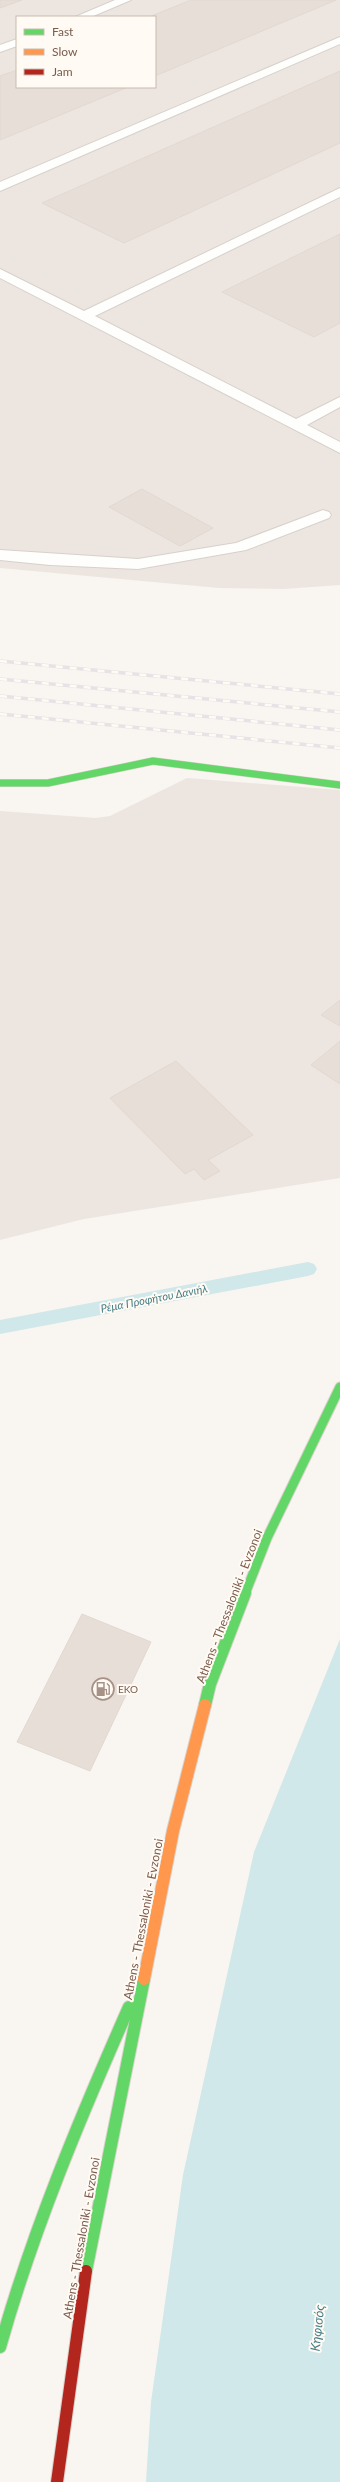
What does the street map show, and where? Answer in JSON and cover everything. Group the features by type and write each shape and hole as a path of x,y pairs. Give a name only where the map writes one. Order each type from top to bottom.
{"main road":[{"path":"0,783 48,783 80,778 153,761 340,785"},
{"name":"Athens - Thessaloniki - Evzonoi","path":"57,2482 81,2298 172,1831 210,1684 267,1538 340,1387"},
{"path":"0,2347 11,2302 55,2174 144,1971"}],"lane":[{"path":"84,16 125,0"},
{"path":"0,187 340,40"},
{"path":"0,49 16,42"},
{"path":"84,316 340,192"},
{"path":"0,272 340,448"},
{"path":"296,425 340,401"},
{"path":"0,554 50,560 138,564 240,548 323,514"}],"shaded area":[{"path":"0,0 340,0 340,585 283,589 219,588 0,568"},
{"path":"187,778 340,790 340,1178 84,1219 0,1240 0,811 96,818 110,816"}],"water":[{"name":"Κηφισός","path":"340,1639 340,2482 146,2482 151,2402 183,2175 254,1852"}],"building":[{"path":"0,0 22,0 0,8"},
{"path":"191,0 336,0 156,76 156,16 151,16"},
{"path":"16,70 16,88 126,88 0,140 0,76"},
{"path":"340,71 340,143 124,243 42,203"},
{"path":"340,234 340,323 314,337 222,292"},
{"path":"142,489 213,528 180,546 109,507"},
{"path":"340,1000 340,1026 321,1015"},
{"path":"340,1041 340,1084 311,1065"},
{"path":"176,1061 253,1135 208,1160 220,1171 204,1180 194,1169 185,1174 110,1098"},
{"path":"82,1614 151,1642 90,1771 17,1742"}],"waterway":[{"name":"Ρέμα Προφήτου Δανιήλ","path":"0,1327 308,1269"}],"railway":[{"path":"0,661 340,694"},
{"path":"0,679 340,712"},
{"path":"0,696 340,730"},
{"path":"0,714 340,748"}],"traffic: fast":[{"path":"0,783 48,783 153,761 340,785"},
{"path":"205,1705 210,1684 267,1538 340,1387"},
{"path":"86,2271 144,1979"},
{"path":"0,2347 26,2260 58,2174 129,2007"}],"traffic: slow":[{"path":"144,1979 173,1831 205,1705"}],"traffic: jam":[{"path":"57,2482 86,2271"}],"place":[{"name":"EKO","path":"103,1689"}]}
